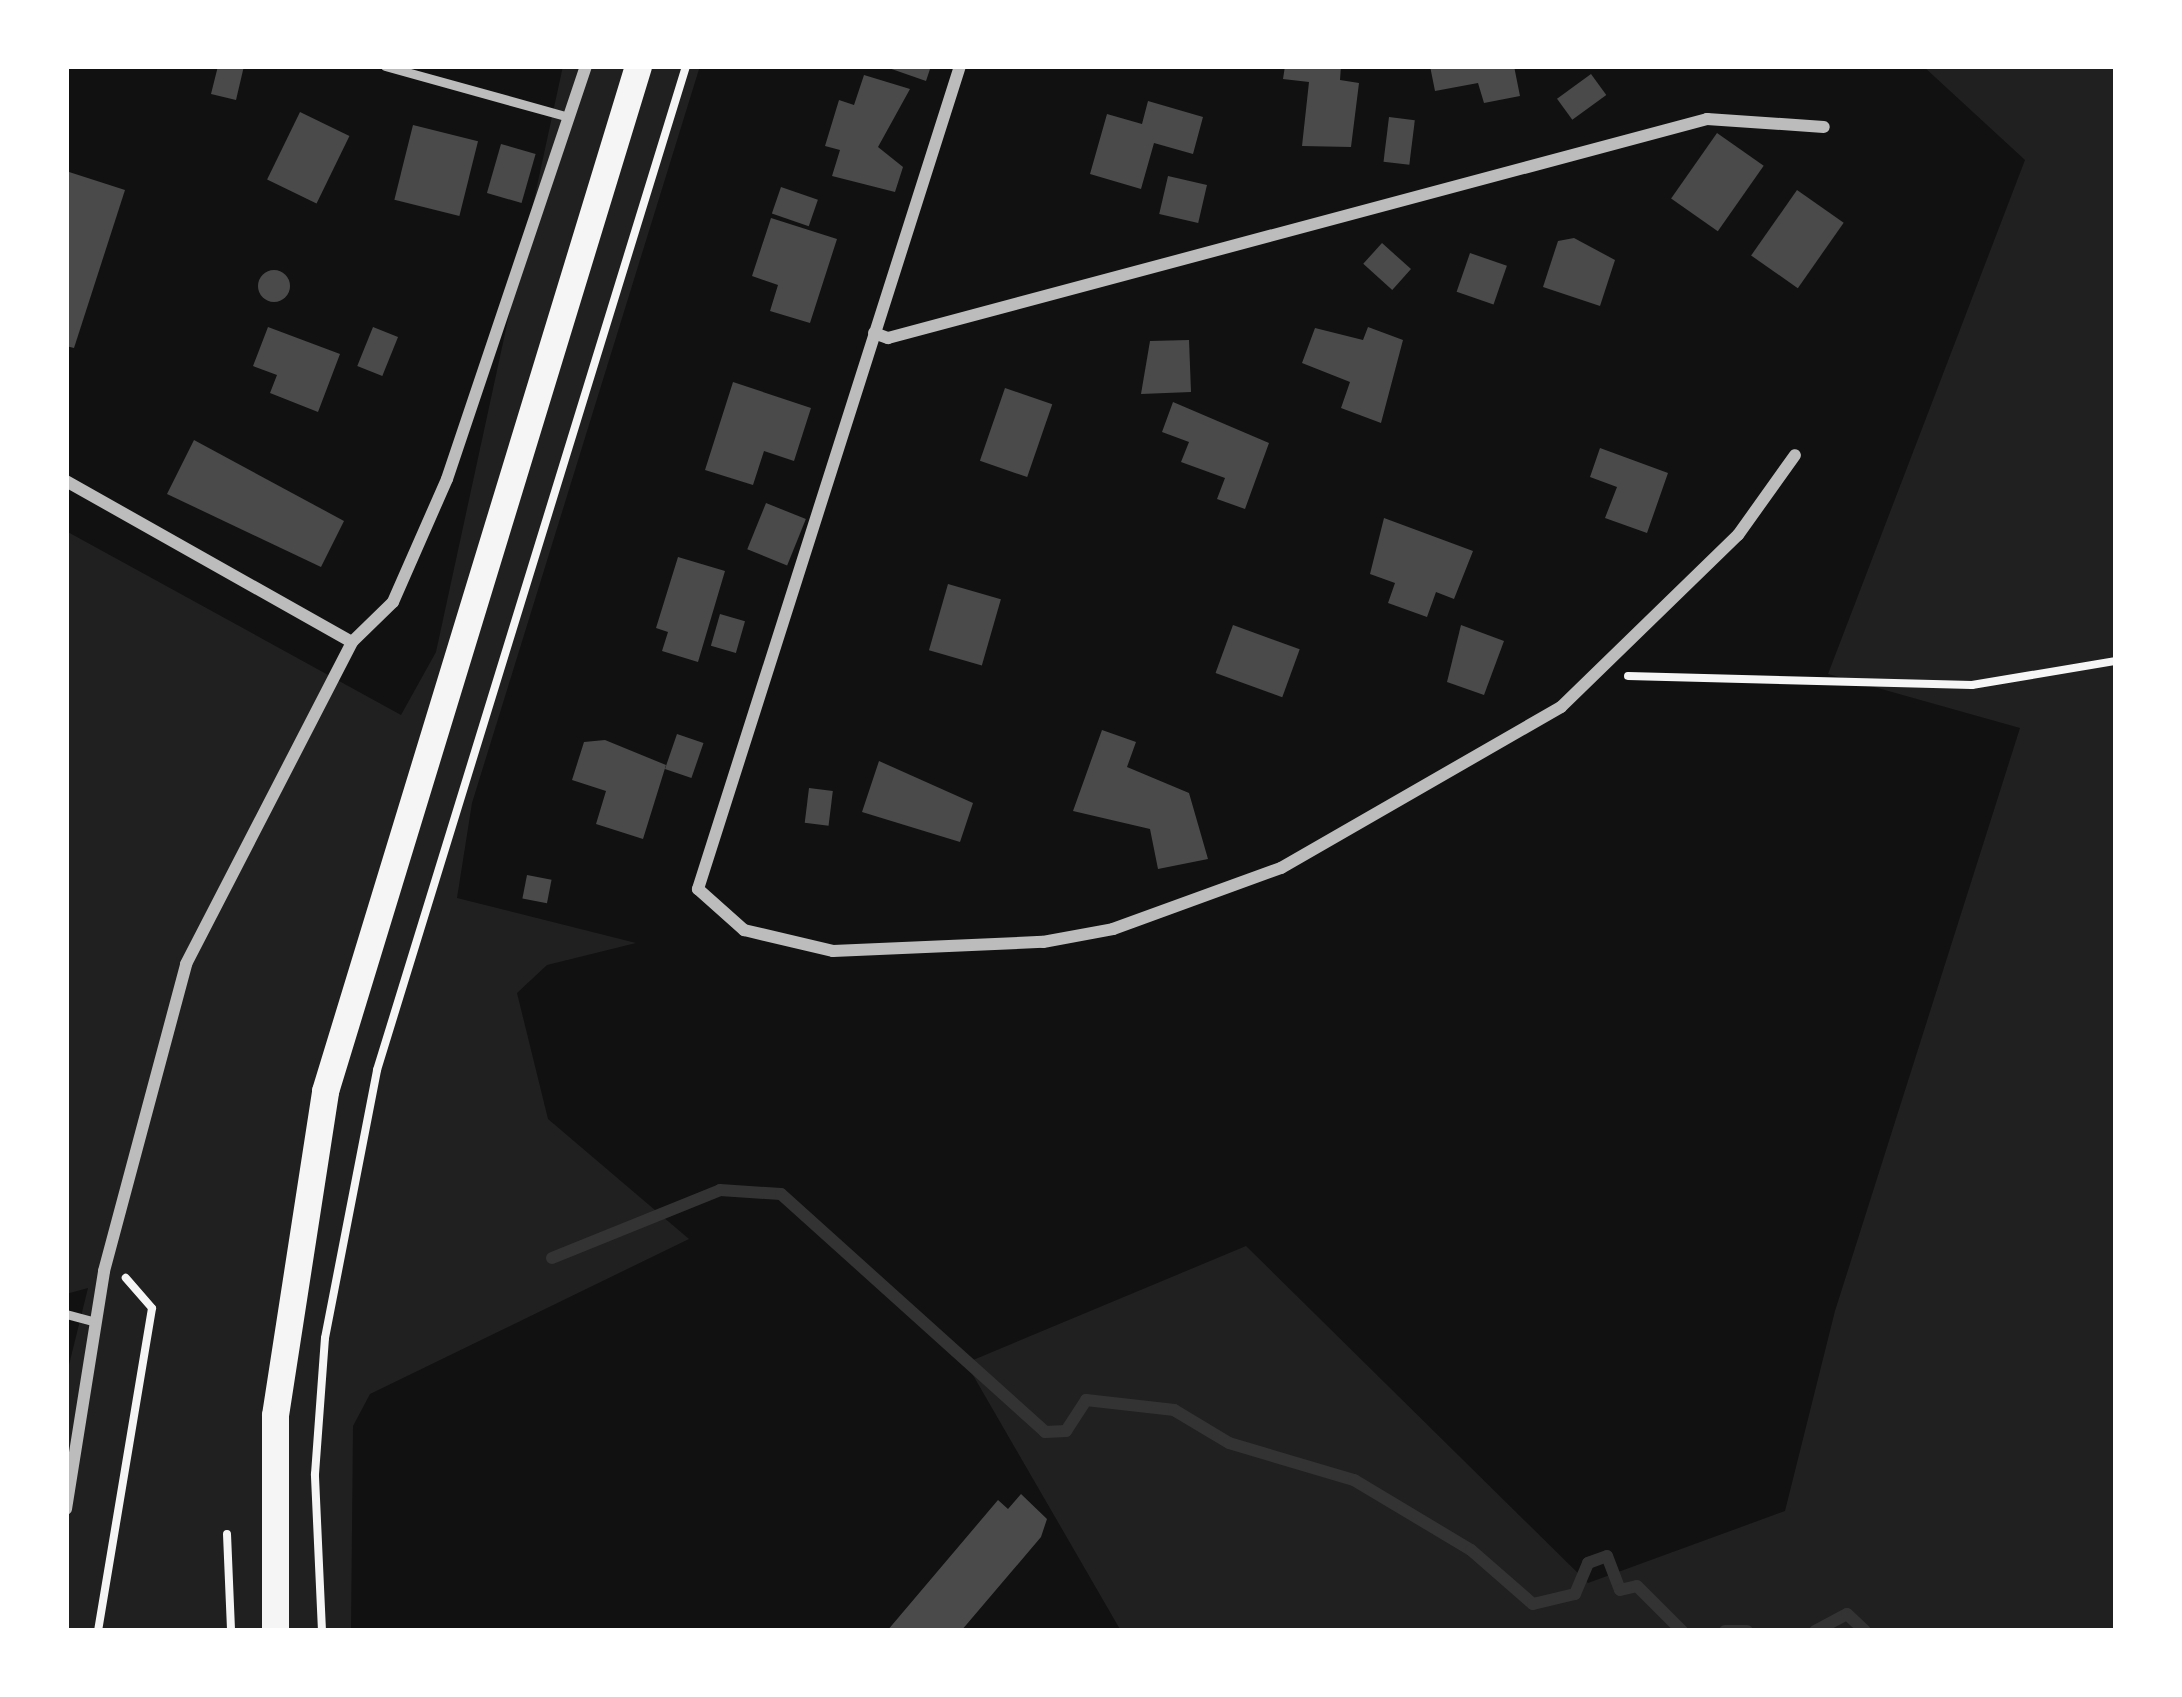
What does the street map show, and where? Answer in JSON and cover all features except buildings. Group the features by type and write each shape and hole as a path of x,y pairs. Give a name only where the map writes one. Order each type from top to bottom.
{"main road":[{"path":"275,1630 275,1415 326,1091 638,66"}],"street":[{"path":"66,1509 104,1271 186,964 352,642 393,602 447,479 565,116 586,66"},
{"path":"960,66 698,889 744,930 888,951 1113,929 1376,821 1596,675 1738,535 1795,455"},
{"path":"874,333 888,338 1707,119 1824,127"},
{"path":"66,481 352,642"}],"lane":[{"path":"385,66 565,116"},
{"path":"66,1314 95,1322"}],"path":[{"path":"322,1631 322,1361 377,1070 686,66"},
{"path":"1596,675 1972,685 2116,661"},
{"path":"98,1631 152,1308 145,1288 104,1271"},
{"path":"227,1534 231,1631"}],"shaded area":[{"path":"563,66 700,66 472,803 457,898 636,943 547,965 517,993 548,1119 689,1239 370,1394 353,1426 351,1631 66,1631 66,1377 88,1288 66,1294 66,531 401,715 436,652"},
{"path":"1923,66 2116,66 2116,1631 1121,1631 966,1363 1246,1246 1588,1583 1785,1511 1835,1311 2020,728 1828,674 2025,160"}],"waterway":[{"path":"552,1258 720,1190 781,1194 1045,1432 1066,1431 1086,1400 1174,1410 1229,1443 1354,1480 1471,1550 1533,1604 1575,1594 1588,1563 1607,1556 1620,1590 1637,1586 1682,1631"},
{"path":"1815,1631 1847,1614 1865,1631"},
{"path":"1725,1631 1747,1631"}]}
